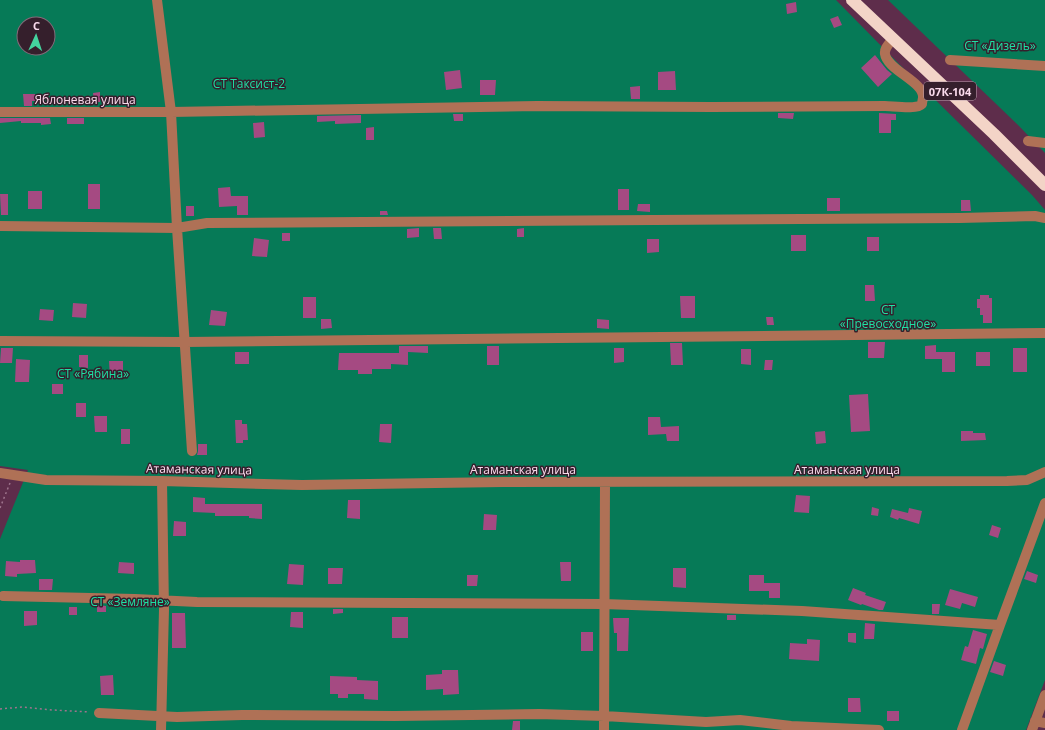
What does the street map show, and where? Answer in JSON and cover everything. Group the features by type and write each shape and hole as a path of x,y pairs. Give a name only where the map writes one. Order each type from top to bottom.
{"highway":[{"name":"07К-104","path":"852,0 994,134 1045,185"}],"street":[{"path":"158,0 171,112 176,228 192,450"},
{"name":"Яблоневая улица","path":"0,112 171,112 537,106 918,106 922,104 923,93 886,59 885,49 893,38"},
{"path":"950,60 1045,66"},
{"path":"1028,141 1045,143"},
{"path":"0,226 176,228 215,222 952,218 1035,216 1045,218"},
{"path":"0,341 185,342 1045,333"},
{"name":"Атаманская улица","path":"0,474 46,480 162,481 302,485 503,482 1007,481 1027,480 1045,472"},
{"path":"161,730 164,609 162,481"},
{"path":"604,730 605,482"},
{"path":"962,730 1045,503"},
{"path":"3,596 197,602 604,604 802,611 1000,625"},
{"path":"1037,725 1045,695"},
{"path":"99,713 162,717 242,715 395,716 539,714 706,722 740,720 791,726 879,730"}],"path":[{"path":"0,508 13,475"},
{"path":"0,709 22,707 99,713"}],"green space":[{"path":"0,0 836,0 1032,195 1045,210 1045,680 1026,730 0,730 0,539 28,470 0,466"},
{"name":"СТ «Дизель»","path":"888,0 1045,0 1045,153 1019,126"}],"building":[{"path":"796,2 797,12 787,14 786,4"},
{"path":"838,16 842,25 834,28 830,19"},
{"path":"875,55 892,74 878,87 861,68"},
{"path":"460,70 462,88 446,90 444,72"},
{"path":"675,71 676,90 658,90 658,72"},
{"path":"480,80 496,80 495,95 480,95"},
{"path":"640,86 640,99 631,99 630,87"},
{"path":"100,92 100,102 94,102 93,93"},
{"path":"23,94 35,94 36,101 32,101 32,106 24,106"},
{"path":"778,113 794,113 793,119 778,118"},
{"path":"879,113 896,114 896,120 891,120 891,133 879,133"},
{"path":"453,114 463,114 463,121 454,121"},
{"path":"361,115 361,123 335,124 335,121 317,122 317,116"},
{"path":"0,118 50,118 51,124 41,125 41,123 21,123 21,121 0,123"},
{"path":"67,118 84,118 84,124 67,124"},
{"path":"264,122 265,137 254,138 253,123"},
{"path":"374,127 374,140 366,140 366,128"},
{"path":"88,184 100,184 100,209 88,209"},
{"path":"230,187 231,196 248,196 248,215 237,215 237,206 219,207 218,188"},
{"path":"618,189 629,189 629,210 618,210"},
{"path":"28,191 42,191 42,209 28,209"},
{"path":"0,194 8,194 8,215 1,215"},
{"path":"827,198 840,198 840,211 827,211"},
{"path":"961,200 970,200 971,211 961,211"},
{"path":"638,204 650,204 650,212 637,211"},
{"path":"186,206 194,206 194,216 186,216"},
{"path":"380,211 387,211 388,215 380,215"},
{"path":"419,228 419,237 407,238 407,229"},
{"path":"433,228 441,228 442,239 434,239"},
{"path":"524,228 524,237 517,237 517,229"},
{"path":"282,233 290,233 290,241 282,241"},
{"path":"791,235 806,235 806,251 791,251"},
{"path":"867,237 879,237 879,251 867,251"},
{"path":"254,238 269,240 267,257 252,256"},
{"path":"647,239 659,239 659,252 647,253"},
{"path":"865,285 874,285 875,301 865,301"},
{"path":"980,295 989,295 989,298 992,298 992,323 983,323 983,315 980,315 980,308 977,308 977,299 980,299"},
{"path":"680,296 695,296 695,318 681,318"},
{"path":"303,297 316,297 316,318 303,318"},
{"path":"73,303 87,304 86,318 72,317"},
{"path":"40,309 54,310 53,321 39,320"},
{"path":"211,310 227,312 225,326 209,325"},
{"path":"766,317 773,317 774,325 767,325"},
{"path":"321,319 331,319 332,328 321,329"},
{"path":"597,319 609,320 609,329 597,328"},
{"path":"868,342 885,342 884,358 868,358"},
{"path":"670,343 682,343 683,365 671,365"},
{"path":"936,345 936,352 955,352 955,372 942,372 942,359 925,359 925,346"},
{"path":"399,346 428,346 428,353 408,352 408,365 391,364 391,369 372,369 372,374 358,374 358,370 338,370 339,353 399,353"},
{"path":"487,346 499,346 499,365 487,365"},
{"path":"1,348 13,348 12,363 0,363"},
{"path":"614,348 624,348 624,362 614,363"},
{"path":"1013,348 1027,348 1027,372 1013,372"},
{"path":"741,349 751,349 751,365 741,364"},
{"path":"235,352 249,352 249,364 235,364"},
{"path":"976,352 990,352 990,366 976,366"},
{"path":"79,355 88,355 88,368 79,367"},
{"path":"16,359 30,360 29,382 15,382"},
{"path":"765,360 773,360 772,370 764,370"},
{"path":"109,361 123,361 123,378 110,378"},
{"path":"52,384 63,384 63,394 52,394"},
{"path":"868,394 870,431 851,432 849,395"},
{"path":"76,403 86,403 86,417 76,417"},
{"path":"94,416 107,416 107,432 95,432"},
{"path":"648,417 660,417 661,427 679,426 679,441 667,441 666,434 648,435"},
{"path":"235,420 242,420 242,424 247,424 248,440 243,440 243,443 236,443"},
{"path":"380,424 392,424 391,443 379,442"},
{"path":"121,429 130,429 130,444 121,444"},
{"path":"825,431 826,443 816,444 815,432"},
{"path":"961,431 985,433 986,440 961,441"},
{"path":"198,444 207,444 207,455 197,455"},
{"path":"796,495 810,496 809,513 794,512"},
{"path":"193,497 205,498 205,504 262,504 262,519 249,518 249,516 215,516 215,513 193,512"},
{"path":"348,500 360,500 360,519 347,518"},
{"path":"872,507 879,509 878,516 871,515"},
{"path":"909,508 922,511 919,524 890,517 892,509 908,513"},
{"path":"484,514 497,515 496,530 483,530"},
{"path":"174,521 186,522 186,536 173,536"},
{"path":"992,525 1001,528 998,538 989,535"},
{"path":"20,560 35,560 36,573 17,574 17,577 5,576 6,561 20,562"},
{"path":"119,562 134,563 134,574 118,573"},
{"path":"560,562 571,562 571,581 561,581"},
{"path":"289,564 304,565 303,585 287,584"},
{"path":"328,568 343,568 342,584 328,584"},
{"path":"673,568 686,568 686,588 673,587"},
{"path":"1027,571 1038,575 1036,583 1024,579"},
{"path":"467,575 478,575 477,586 467,586"},
{"path":"749,575 764,575 764,583 780,583 780,598 769,598 769,591 749,591"},
{"path":"39,579 53,579 52,590 39,590"},
{"path":"853,588 866,593 865,595 886,602 883,610 861,605 848,600"},
{"path":"950,589 978,597 975,607 962,603 960,609 945,605"},
{"path":"932,604 940,604 939,614 932,614"},
{"path":"97,605 106,606 106,612 97,612"},
{"path":"69,607 77,607 77,615 69,615"},
{"path":"333,609 343,609 343,613 333,614"},
{"path":"24,611 37,611 37,625 24,626"},
{"path":"291,612 303,612 303,628 290,627"},
{"path":"172,613 185,613 186,648 172,648"},
{"path":"727,615 736,615 736,620 727,620"},
{"path":"392,617 408,617 408,638 392,638"},
{"path":"613,618 629,618 628,651 617,651 617,633 614,633"},
{"path":"865,623 875,624 874,639 864,639"},
{"path":"973,630 987,634 983,649 980,648 976,664 961,660 965,646 968,647"},
{"path":"581,632 593,632 593,651 581,651"},
{"path":"848,633 856,633 856,643 848,642"},
{"path":"807,639 820,640 819,661 789,659 790,643 807,644"},
{"path":"994,661 1006,665 1003,676 990,672"},
{"path":"442,670 458,670 459,694 443,695 443,689 426,690 426,675 442,674"},
{"path":"113,675 114,695 101,695 100,676"},
{"path":"330,676 357,677 357,680 378,681 378,700 364,699 364,694 348,694 348,698 338,698 338,694 330,694"},
{"path":"848,698 860,698 861,712 848,712"},
{"path":"887,711 899,711 899,721 887,721"},
{"path":"513,721 520,721 520,730 512,730"}],"park label":[{"name":"СТ Таксист-2","path":"249,83"},
{"name":"СТ «Превосходное»","path":"888,316"},
{"name":"СТ «Рябина»","path":"93,373"},
{"name":"СТ «Земляне»","path":"130,601"}]}
